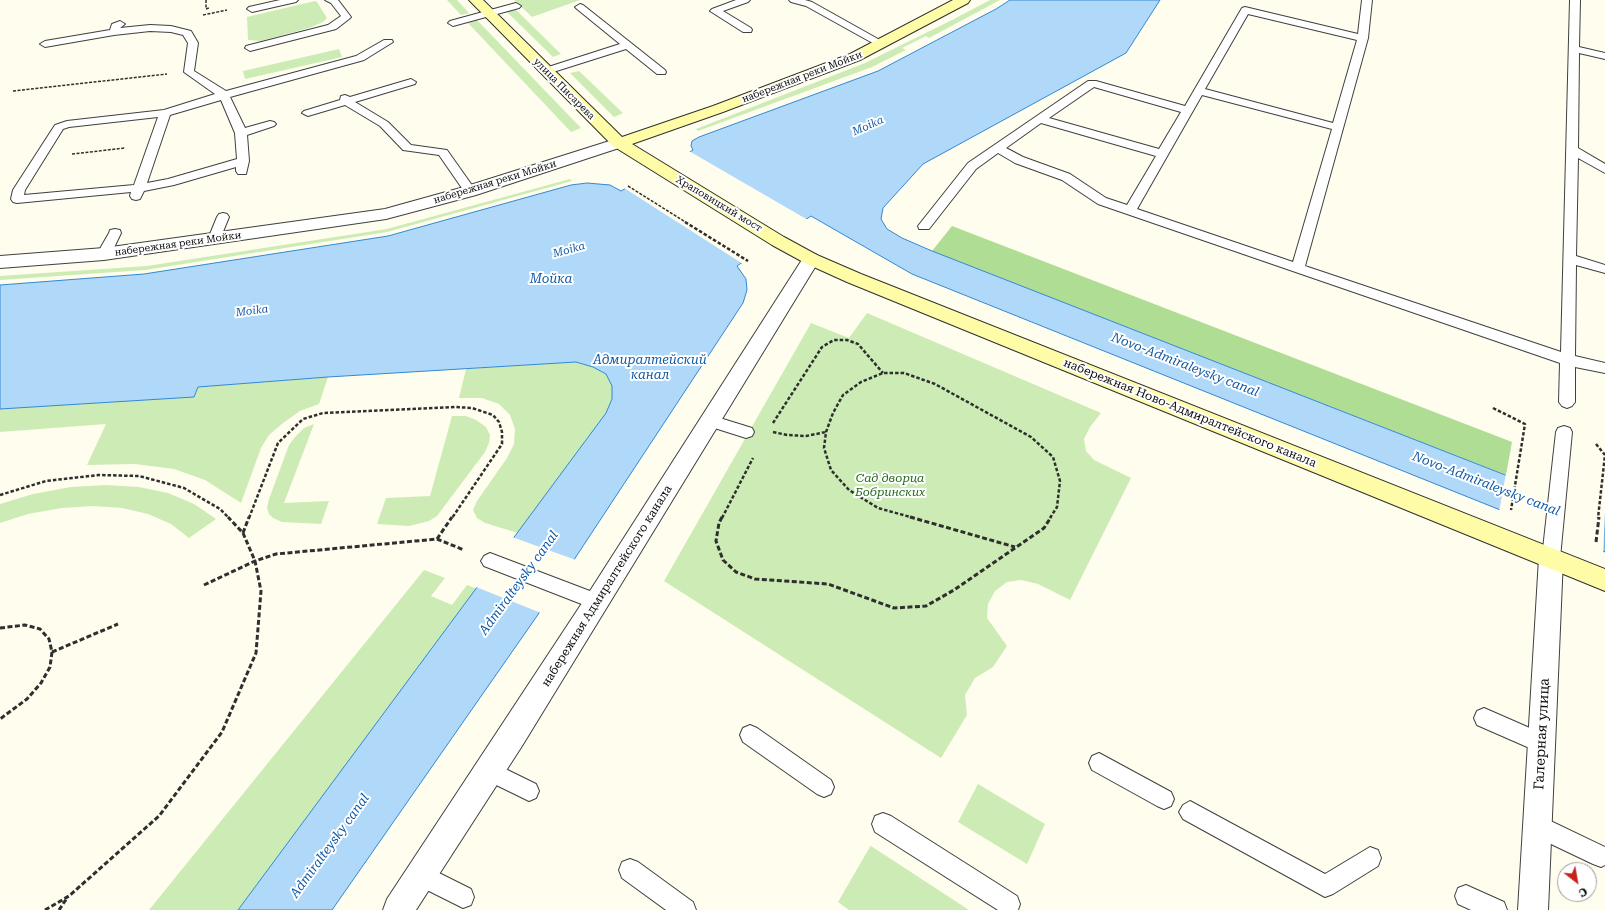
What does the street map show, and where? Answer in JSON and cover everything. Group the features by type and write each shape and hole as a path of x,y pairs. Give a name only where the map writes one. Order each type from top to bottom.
{"main road":[{"name":"улица Писарева","path":"476,0 619,143 659,168"},
{"name":"набережная реки Мойки","path":"619,143 783,86 855,57 963,0"},
{"name":"Храповицкий мост","path":"659,168 778,241"},
{"name":"набережная Ново-Адмиралтейского канала","path":"778,241 811,259 854,278 1552,547 1605,580"}],"street":[{"name":"набережная реки Мойки","path":"0,262 104,254 386,214 470,190 619,143"},
{"name":"набережная Адмиралтейского канала","path":"398,910 597,602 811,259"},
{"name":"Галерная улица","path":"1533,910 1552,547"}],"lane":[{"path":"252,9 293,0"},
{"path":"250,48 332,27 346,18 334,1 330,0"},
{"path":"745,0 715,11 747,30"},
{"path":"794,0 809,4 882,44"},
{"path":"1298,268 1363,38 1367,0"},
{"path":"1567,402 1575,0"},
{"path":"340,9 351,6"},
{"path":"453,24 516,6"},
{"path":"580,7 661,72"},
{"path":"1130,211 1244,10 1363,38"},
{"path":"114,32 116,26 124,20"},
{"path":"45,44 114,32 150,28 172,29 187,33 193,43 189,72 224,95 241,133 243,166 170,182 137,194 17,199 19,190 59,127 67,124 165,113 224,95 326,71 360,58 388,42"},
{"path":"546,71 628,45"},
{"path":"1574,49 1605,56"},
{"path":"308,113 346,100 411,82"},
{"path":"924,226 972,166 1092,83 1187,110"},
{"path":"1198,91 1337,128"},
{"path":"346,100 384,124 407,148 443,152 470,190"},
{"path":"137,194 165,113"},
{"path":"1039,119 1163,154"},
{"path":"241,133 270,124"},
{"path":"997,148 1019,160 1066,177 1102,201 1568,360 1605,368"},
{"path":"1572,148 1605,169"},
{"path":"214,239 224,217"},
{"path":"104,254 116,233"},
{"path":"1570,259 1605,269"},
{"path":"710,421 746,432"},
{"path":"1552,547 1564,432"},
{"path":"490,561 597,602"},
{"path":"1484,718 1541,743"},
{"path":"750,735 824,787"},
{"path":"1099,763 1164,799"},
{"path":"488,771 529,791"},
{"path":"1190,812 1325,886 1370,858"},
{"path":"883,824 1009,904"},
{"path":"1538,826 1602,856"},
{"path":"630,870 685,910"},
{"path":"421,875 463,897"},
{"path":"1466,896 1496,910"}],"path":[{"path":"206,0 206,9 209,8"},
{"path":"172,29 206,14 245,7 252,9"},
{"path":"13,91 189,72"},
{"path":"40,158 154,145"},
{"path":"628,186 748,261"},
{"path":"773,424 822,347 834,340 847,340 858,344 883,373"},
{"path":"756,452 719,523 716,541 723,560 736,572 755,580 828,584 894,608 926,606 954,590 1044,528 1057,507 1060,481 1052,457 1031,437 935,384 904,373 883,373 861,382 843,395 833,413 826,432 824,448 831,470 849,490 878,508 1015,547"},
{"path":"243,533 278,443 290,430 304,419 323,413 455,406 484,410 494,415 499,422 502,432 502,444 437,539"},
{"path":"1493,408 1525,424 1510,518"},
{"path":"768,430 786,435 806,436 826,432"},
{"path":"1596,444 1605,455 1596,544"},
{"path":"0,495 46,481 99,475 140,476 184,488 220,509 243,533 255,561 261,591 256,653 222,732 160,816 69,896 45,910"},
{"path":"204,585 255,561 276,554 437,539 490,561"},
{"path":"52,652 118,624"},
{"path":"0,628 25,625 40,629 49,639 52,652 50,667 41,683 28,699 10,714 0,719"},
{"path":"59,910 69,896"}],"green space":[{"path":"447,0 457,0 469,13 461,15"},
{"path":"514,0 580,0 532,17"},
{"path":"990,0 1000,0 929,38 926,36 902,48 906,50 872,67 698,131 696,129 865,63"},
{"path":"315,1 327,18 323,22 309,28 261,41 248,40 247,17"},
{"path":"515,9 561,54 553,57 507,12"},
{"path":"477,20 581,128 571,132 468,23"},
{"path":"339,49 342,57 245,79 243,71"},
{"path":"579,71 623,113 614,117 570,73"},
{"path":"570,179 572,181 387,232 145,270 0,280 0,276 147,266 387,229"},
{"path":"952,226 1512,442 1506,475 932,251"},
{"name":"Сад дворца Бобринских","path":"867,313 1101,413 1090,427 1084,439 1086,451 1094,460 1131,478 1070,600 1038,584 1021,580 1007,582 995,591 988,604 987,618 1007,646 993,667 975,678 965,695 967,715 941,758 664,581 811,323 849,338"},
{"path":"576,362 593,367 606,374 612,386 612,399 606,413 518,533 485,523 477,518 473,510 477,501 507,458 514,444 515,429 510,415 499,404 482,398 459,398 466,369"},
{"path":"328,377 319,404 300,411 269,435 261,448 241,503 205,480 174,469 135,464 87,465 106,424 0,432 0,409 194,397 198,387"},
{"path":"452,416 466,416 476,420 486,427 490,435 489,443 485,452 437,516 429,521 409,526 377,524 386,498 430,496"},
{"path":"314,424 284,503 329,501 321,524 282,522 273,518 269,514 267,508 269,499 289,445 304,428"},
{"path":"106,485 139,487 168,493 194,504 216,519 189,538 171,524 148,514 122,508 93,506 62,508 28,514 0,523 0,504 33,494 71,487"},
{"path":"424,570 445,578 431,596 452,605 467,585 477,589 238,910 149,910"},
{"path":"978,784 1045,824 1027,864 958,822"},
{"path":"871,845 969,910 849,910 838,902"}],"water":[{"name":"Мойка","path":"1010,0 1160,0 1126,53 923,164 883,208 881,219 887,229 902,238 932,251 1605,514 1605,552 912,274 811,216 737,266 746,279 747,290 743,303 537,616 332,910 238,910 606,413 612,399 612,386 606,374 593,367 576,362 328,377 198,387 194,397 0,409 0,285 144,274 388,236 571,185 587,183 610,185 621,191 693,150 691,146 692,141 699,137 878,71 996,9"}],"pier":[{"path":"689,151 808,220 743,264 624,188"},
{"path":"1506,473 1605,512 1603,554 1499,512"},
{"path":"512,537 576,560 541,613 476,587"}],"water label":[{"name":"Moika","path":"868,126"},
{"name":"Moika","path":"569,250"},
{"name":"Moika","path":"252,311"},
{"name":"Novo-Admiraleysky canal","path":"1185,365"},
{"name":"Адмиралтейский канал","path":"650,368"},
{"name":"Novo-Admiraleysky canal","path":"1486,484"},
{"name":"Admiralteysky canal","path":"519,583"},
{"name":"Admiralteysky canal","path":"330,846"}]}
